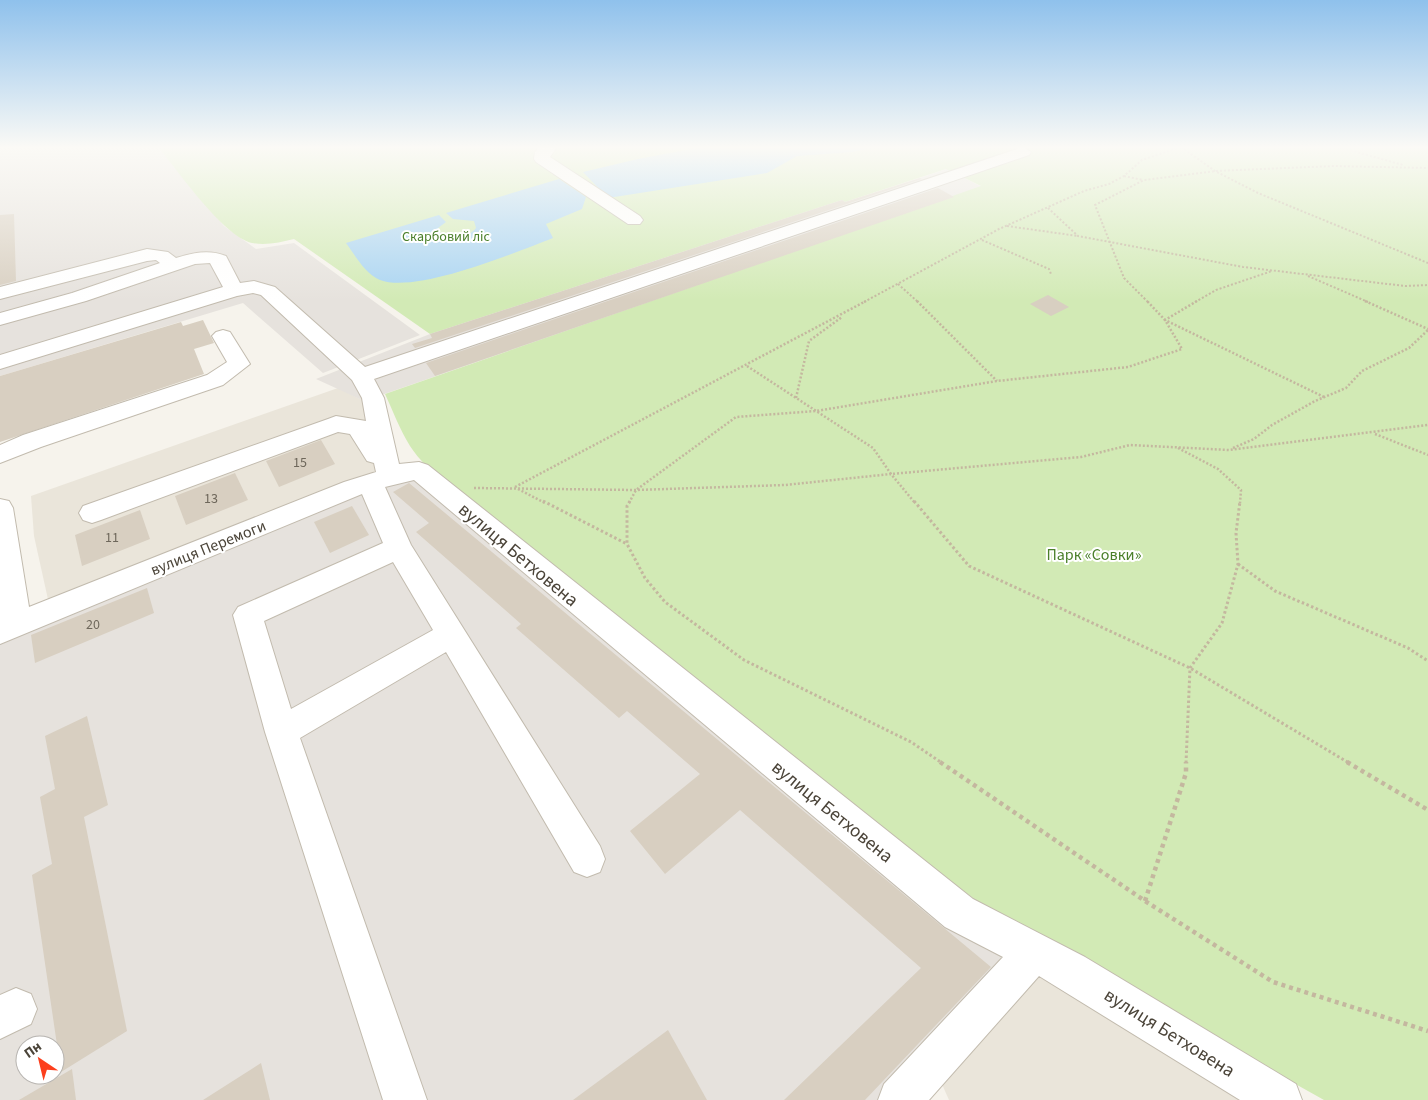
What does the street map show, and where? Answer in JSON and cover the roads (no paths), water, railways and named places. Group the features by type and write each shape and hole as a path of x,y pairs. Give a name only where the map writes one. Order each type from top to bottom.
{"street":[{"path":"601,198 634,220"},
{"path":"361,376 886,198"},
{"path":"0,293 147,255 160,254 166,257 171,266"},
{"path":"0,319 78,297 196,259 214,257 219,260 234,290"},
{"path":"0,362 234,290 254,287 268,291 361,376 373,398 391,471 399,548 587,859"},
{"path":"0,455 32,441 215,380 239,364 224,336"},
{"name":"вулиця Бетховена","path":"92,513 336,424 358,428 376,455 391,471 959,913 1071,971 1280,1100"},
{"name":"вулиця Перемоги","path":"8,629 391,471"},
{"path":"0,508 8,629"},
{"path":"399,548 248,614 280,732 404,1100"},
{"path":"280,732 452,634"},
{"path":"915,1094 1033,953"}],"water":[{"path":"495,198 586,198 582,209 546,224 553,238 492,261 441,277 397,283 380,280 365,269 346,243 439,215 446,222 438,228 441,234 450,237 465,236 476,228 474,221 453,219 446,213"}],"park label":[{"name":"Скарбовий ліс","path":"446,236"},
{"name":"Парк «Совки»","path":"1094,554"}]}
